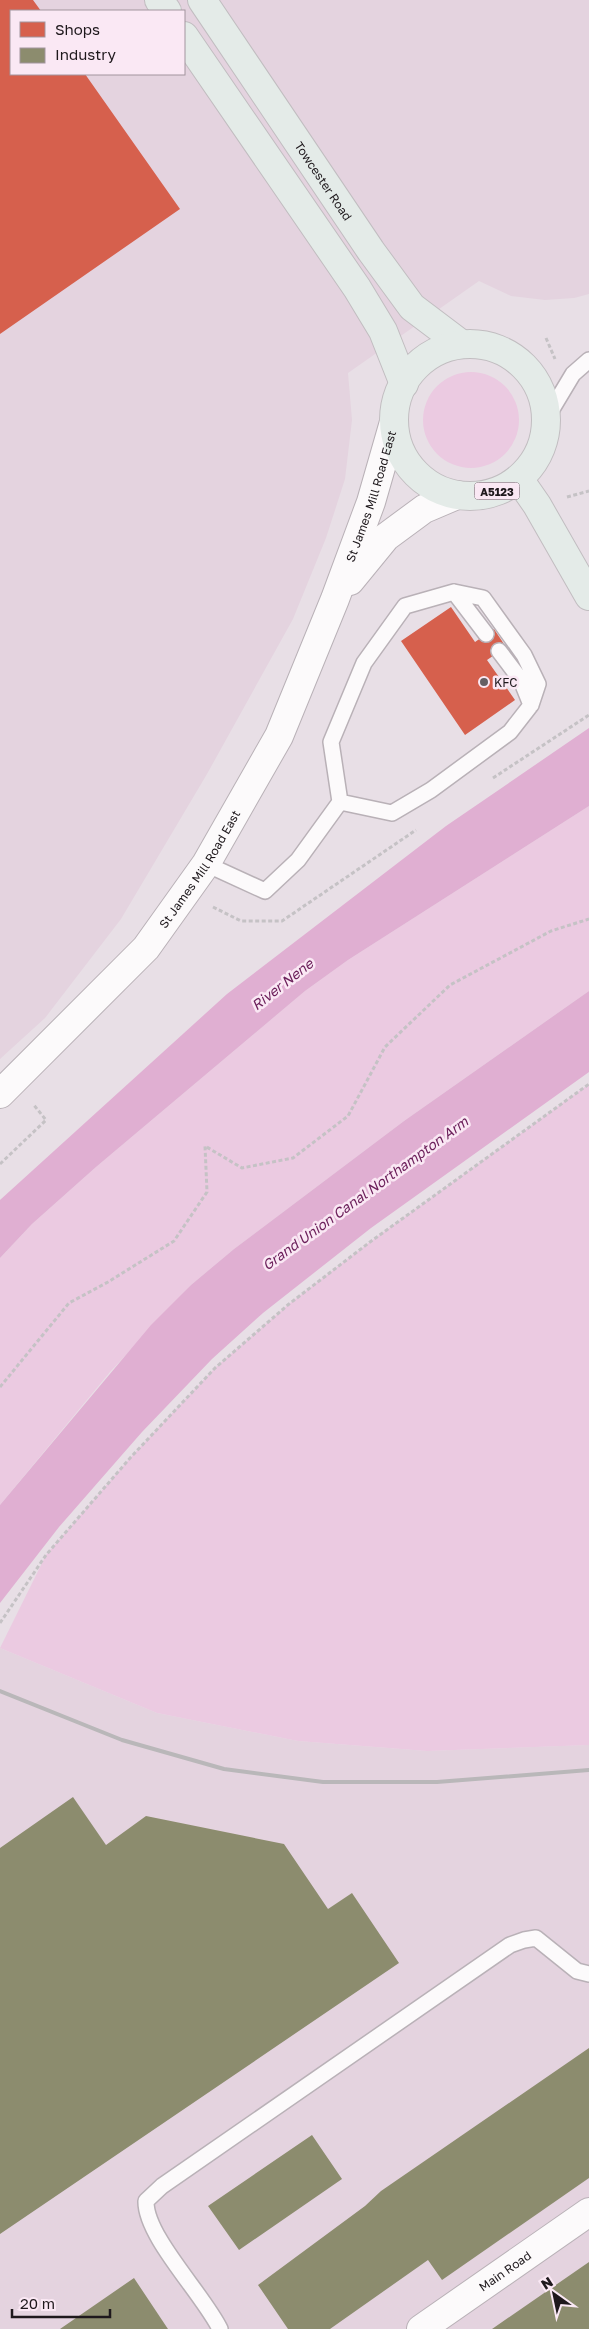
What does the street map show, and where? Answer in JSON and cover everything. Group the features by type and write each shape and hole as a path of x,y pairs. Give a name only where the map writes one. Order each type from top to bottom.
{"main road":[{"name":"Towcester Road","path":"202,0 371,251 412,307 461,344"},
{"path":"185,37 356,288 383,331 404,384"},
{"name":"A5123","path":"461,344 480,344 496,348 511,356 525,367 534,378 544,399 546,419 544,437 533,463 519,479 499,490 477,496 457,495 437,488 423,480 408,465 401,452 394,422 398,396 404,384 412,369 444,349 461,344"},
{"name":"A5123","path":"519,479 537,505 586,591"}],"street":[{"name":"St James Mill Road East","path":"0,1094 146,948 206,864 279,736 335,600 371,502 394,422"},
{"name":"St James Mill Road East","path":"335,600 386,537 424,509 457,495"},
{"name":"Main Road","path":"421,2329 589,2212"}],"lane":[{"path":"546,419 573,374 589,360"},
{"path":"454,592 486,634"},
{"path":"206,864 265,891 298,860 340,802 331,742 364,663 405,606 454,592 483,598 524,655 538,684 531,705 510,732 431,790 392,813 340,802"},
{"path":"499,651 521,680 531,705"},
{"path":"220,2329 211,2310 160,2242 146,2212 146,2201 162,2186 510,1945 536,1938 577,1971 589,1974"}],"path":[{"path":"0,1387 69,1303 174,1242 207,1192 205,1146 242,1168 294,1158 348,1116 385,1047 450,985 551,931 589,919"},
{"path":"0,1623 46,1555 131,1457 215,1368 289,1304 355,1253 589,1084"},
{"path":"0,1164 46,1120 31,1101"}],"shaded area":[{"path":"0,0 589,0 589,294 574,298 545,300 511,296 479,281 348,373 352,420 345,479 326,538 293,619 207,774 121,919 45,1018 0,1059"},
{"path":"462,372 480,372 498,380 511,393 519,411 516,439 498,460 480,468 462,468 444,460 431,447 423,429 423,411 431,393 444,380"},
{"path":"589,806 589,991 404,1121 234,1249 191,1285 110,1372 0,1505 0,1258 32,1224 96,1167 305,991 348,960"},
{"path":"589,1084 589,1745 427,1751 298,1741 157,1713 0,1648 46,1555 131,1457 215,1368 289,1304 370,1242"},
{"path":"0,1648 157,1713 298,1741 427,1751 589,1745 589,2329 0,2329"}],"water":[{"name":"River Nene","path":"589,728 589,806 348,960 305,991 96,1167 32,1224 0,1258 0,1200 227,994 446,826"},
{"name":"Grand Union Canal Northampton Arm","path":"589,991 589,1072 371,1228 263,1313 212,1359 142,1432 59,1527 0,1603 0,1505 151,1325 191,1285 234,1249 404,1121"}],"building: Shops":[{"path":"0,0 33,0 40,10 10,10 10,75 86,75 180,209 0,334"},
{"path":"451,607 475,642 494,629 506,647 487,660 515,700 465,735 401,641"}],"building: Industry":[{"path":"73,1797 106,1845 146,1816 284,1844 328,1909 352,1893 399,1963 0,2234 0,1848"},
{"path":"589,2048 589,2178 442,2280 428,2260 330,2329 288,2329 258,2285 365,2206 381,2191"},
{"path":"312,2135 342,2179 239,2250 208,2206"},
{"path":"589,2262 589,2329 492,2329"},
{"path":"134,2278 168,2329 60,2329"}],"railway":[{"path":"0,1691 122,1740 224,1769 323,1782 437,1782 589,1770"}],"place":[{"name":"KFC","path":"484,682"}]}
